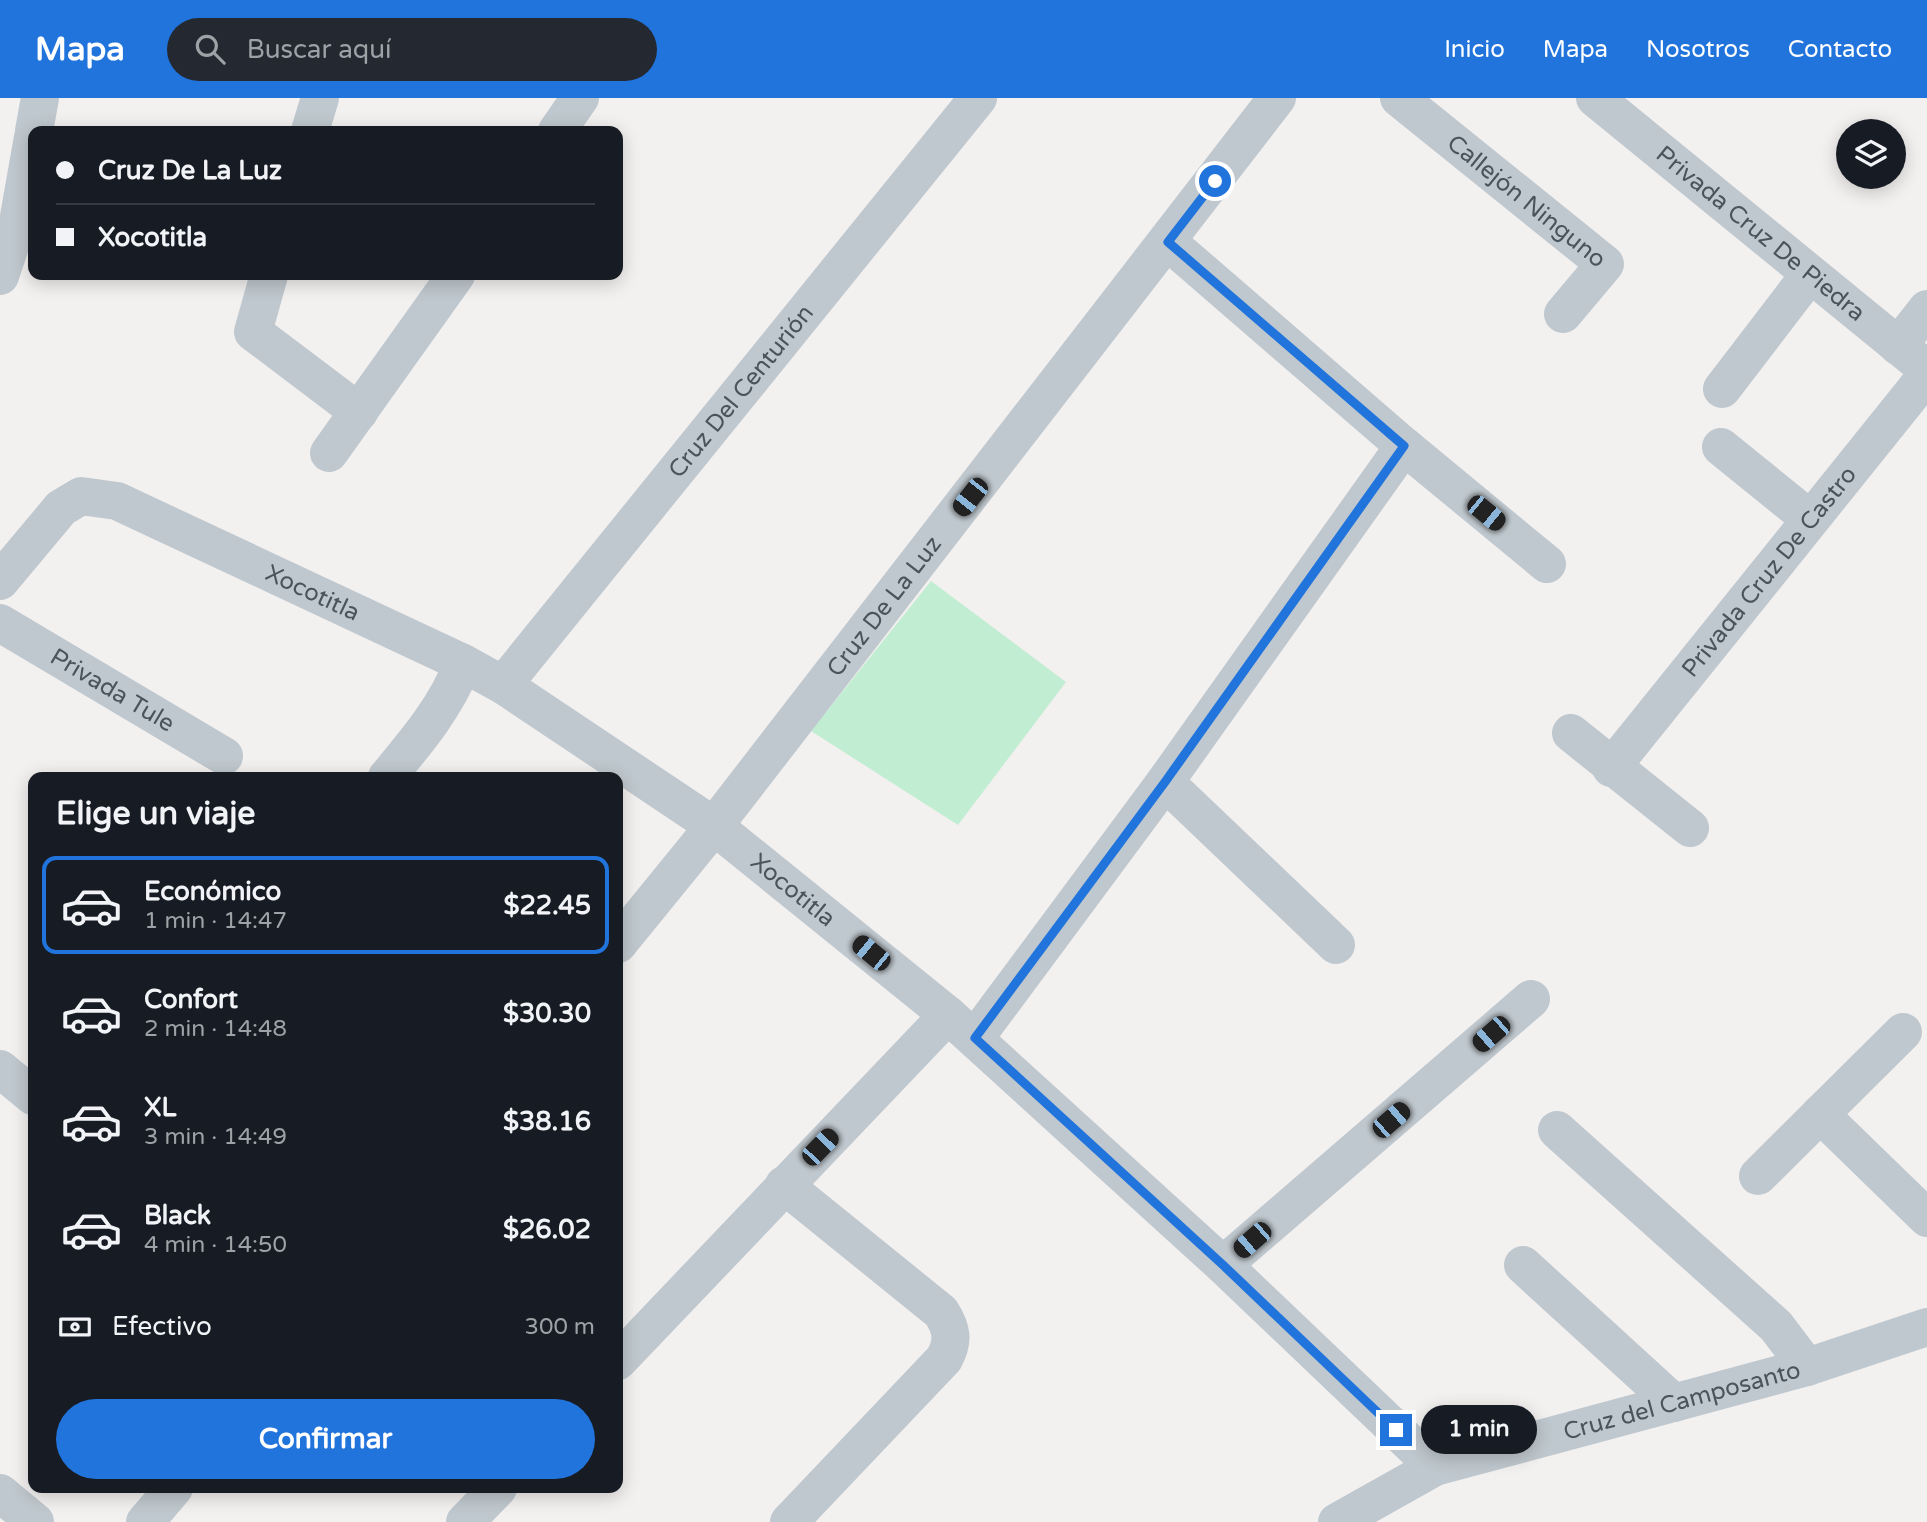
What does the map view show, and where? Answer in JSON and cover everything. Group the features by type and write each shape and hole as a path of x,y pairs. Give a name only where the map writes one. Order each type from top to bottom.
{"street":[{"path":"35,126 40,98"},
{"path":"312,126 320,98"},
{"path":"560,126 580,98"},
{"name":"Cruz Del Centurión","path":"503,685 978,98"},
{"name":"Cruz De La Luz","path":"623,938 714,826 1277,98"},
{"name":"Callejón Ninguno","path":"1399,98 1605,264 1563,314"},
{"name":"Privada Cruz De Piedra","path":"1595,98 1912,357"},
{"path":"0,276 18,222 28,165"},
{"path":"1168,242 1404,446 1547,564"},
{"path":"1722,389 1810,274"},
{"path":"268,280 253,332 359,412"},
{"path":"329,453 452,280"},
{"path":"1912,357 1927,309"},
{"name":"Privada Cruz De Castro","path":"1611,768 1927,375"},
{"path":"623,1356 784,1185 961,1027 1165,782 1404,446"},
{"path":"1721,447 1811,519"},
{"name":"Xocotitla","path":"0,582 61,508 81,496 117,501 463,663 503,685 714,826 961,1027 1223,1265 1434,1467"},
{"name":"Privada Tule","path":"0,623 224,756"},
{"path":"391,772 430,726 454,687 463,663"},
{"path":"1570,733 1690,828"},
{"path":"1165,782 1336,945"},
{"path":"1223,1265 1531,999"},
{"path":"1758,1176 1903,1032"},
{"path":"0,1069 28,1092"},
{"path":"1820,1114 1927,1218"},
{"path":"1557,1130 1776,1326 1807,1367"},
{"path":"784,1185 941,1312 950,1327 951,1345 944,1359 789,1522"},
{"path":"1523,1265 1674,1404"},
{"name":"Cruz del Camposanto","path":"1337,1522 1434,1467 1807,1367 1927,1327"},
{"path":"0,1493 35,1522"},
{"path":"145,1522 170,1493"},
{"path":"465,1522 493,1493"}],"green space":[{"path":"931,581 1066,682 958,825 811,731"}],"route":[{"path":"1215,181 1168,242 1404,446 1165,782 975,1038 1223,1265 1396,1430"}]}
